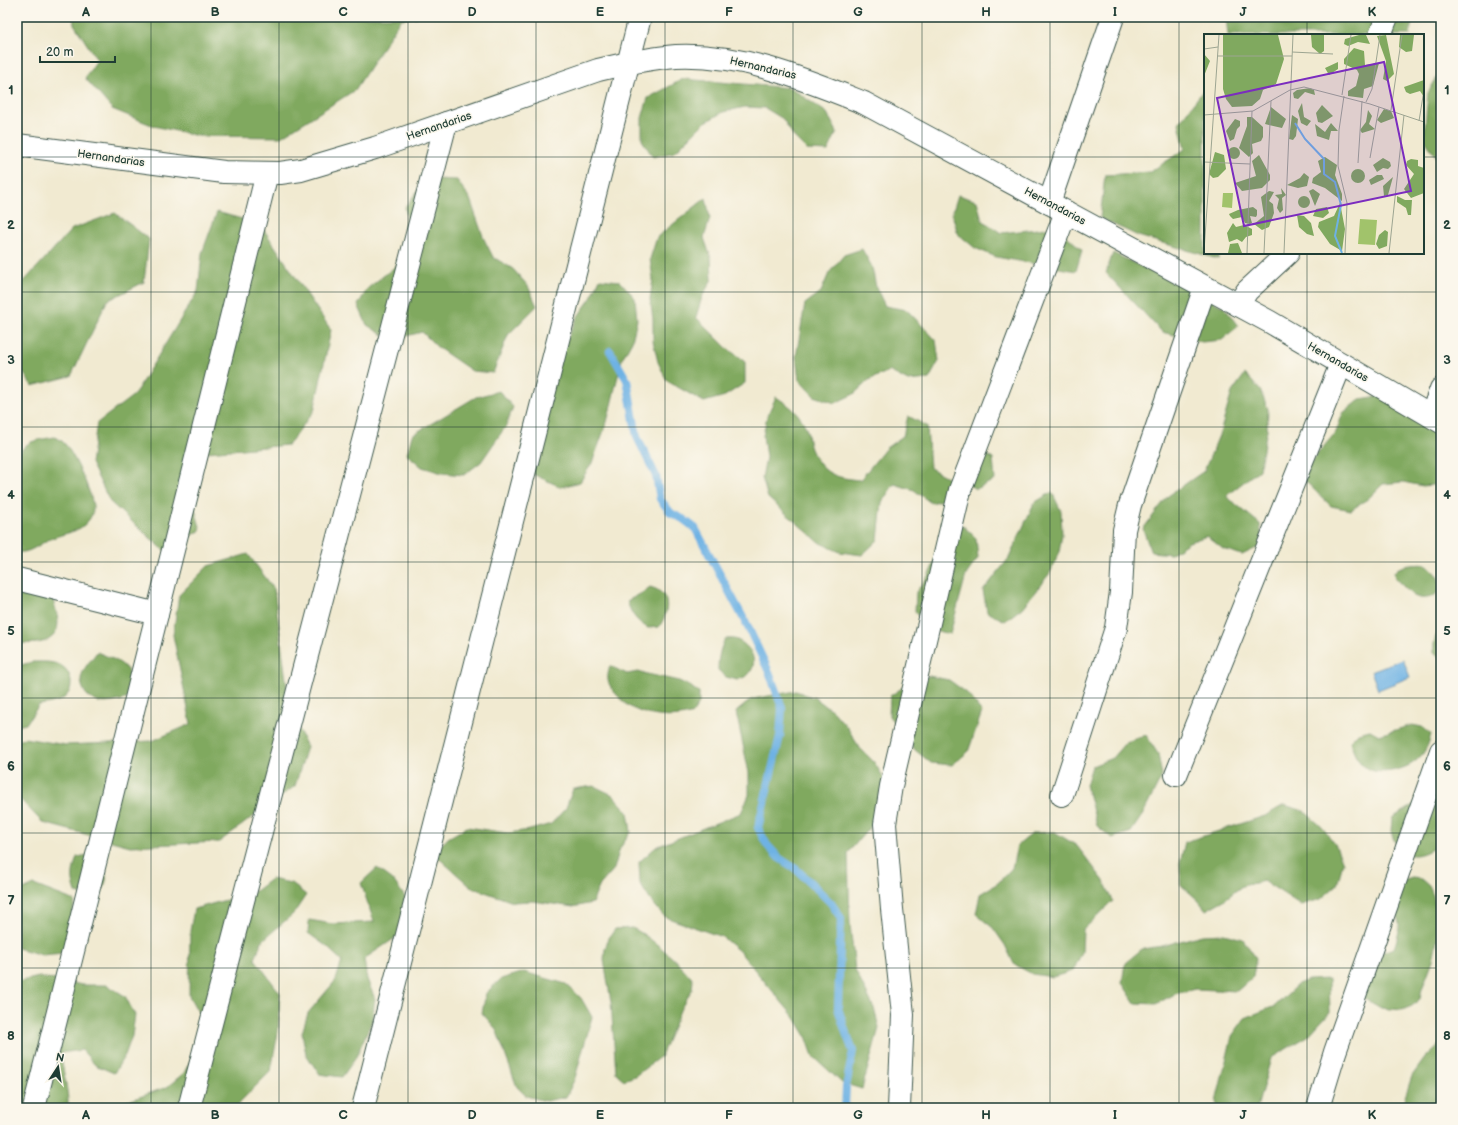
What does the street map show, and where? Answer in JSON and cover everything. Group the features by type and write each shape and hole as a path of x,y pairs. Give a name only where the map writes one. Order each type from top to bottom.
{"street":[{"path":"363,1108 640,17"},
{"path":"899,1108 903,1015 885,824 891,786 960,490 1057,208 1113,17"},
{"path":"1380,34 1387,17"},
{"name":"Hernandarias","path":"17,145 224,172 267,173 301,170 324,164 446,123 598,70 628,63 676,56 709,57 744,62 800,77 864,103 1238,305 1436,419"},
{"path":"189,1108 446,123"},
{"path":"34,1108 267,173"},
{"path":"1238,305 1247,291 1287,254"},
{"path":"1062,795 1116,628 1121,592 1124,530 1130,505 1205,287"},
{"path":"1176,775 1340,364"},
{"path":"1436,419 1441,389"},
{"path":"17,579 158,614"},
{"path":"1318,1108 1335,1052 1441,751"}],"green space":[{"path":"73,17 417,17 401,19 355,90 281,137 198,136 154,126 112,109 85,78 97,60 74,24"},
{"path":"1226,17 1413,17 1410,34 1228,34"},
{"path":"1441,70 1441,160 1438,159 1424,139 1428,93"},
{"path":"683,79 791,88 827,113 837,132 828,151 807,150 794,137 783,119 765,108 745,107 723,112 704,123 675,152 653,157 642,140 642,118 648,98"},
{"path":"1204,89 1204,254 1219,254 1218,259 1138,236 1100,218 1105,175 1150,172 1185,149 1179,123"},
{"path":"435,179 457,180 470,199 484,239 493,257 513,269 528,286 537,306 508,335 493,373 472,371 437,347 422,332 403,337 383,335 367,325 358,305 368,288 396,266 407,247 409,228 405,207 418,190"},
{"path":"958,195 977,201 982,220 1001,233 1047,228 1067,236 1082,250 1076,271 996,257 975,248 958,234 952,214"},
{"path":"706,198 710,218 704,238 711,258 712,279 702,297 696,317 727,348 745,362 745,383 725,396 704,402 667,381 658,362 653,341 653,319 650,299 653,279 650,259 657,237"},
{"path":"217,212 260,224 331,330 314,411 288,445 207,452 189,490 201,530 165,551 110,502 91,463 97,423 134,395 198,291 202,253"},
{"path":"115,213 149,239 144,282 107,301 71,376 32,386 17,363 17,289 72,229"},
{"path":"862,249 872,267 876,287 885,306 907,310 936,340 939,361 929,379 908,381 889,371 869,380 854,394 835,403 814,396 799,380 796,357 805,304 821,292 829,273 844,255"},
{"path":"1113,253 1224,307 1238,326 1222,340 1202,342 1162,332 1106,273"},
{"path":"600,279 620,281 635,298 637,320 632,341 622,359 607,422 592,463 580,482 561,487 528,472 533,411 578,316 591,298"},
{"path":"1245,374 1260,390 1268,409 1267,430 1259,470 1226,496 1260,524 1263,545 1242,555 1223,549 1207,536 1189,542 1171,554 1151,552 1143,529 1168,496 1204,471 1220,433 1232,392"},
{"path":"499,391 513,407 506,426 481,462 464,475 442,473 422,467 407,454 412,435 476,397"},
{"path":"1380,396 1436,425 1441,436 1441,484 1423,486 1403,482 1383,484 1369,498 1351,510 1331,506 1301,477 1308,465 1336,432 1343,413 1360,399"},
{"path":"776,397 790,406 801,418 807,430 811,449 820,464 830,473 843,478 860,480 886,448 903,436 908,416 927,426 930,468 949,478 953,497 931,503 914,490 894,484 882,502 878,540 862,555 840,552 820,543 768,498 762,478 766,457 763,436 767,416"},
{"path":"54,437 63,442 78,465 91,496 93,510 89,520 80,528 50,539 26,552 17,552 17,457 28,444 37,440"},
{"path":"985,454 993,459 995,480 976,489 958,479"},
{"path":"1052,492 1061,511 1062,534 1059,553 1050,573 1022,608 1005,621 987,612 983,591 1009,558 1034,503"},
{"path":"961,524 976,538 978,558 966,575 950,634 929,629 915,612 916,592 928,576 938,556"},
{"path":"248,554 274,589 290,710 307,747 295,786 219,842 130,846 43,823 17,796 17,742 24,738 66,745 152,741 191,724 173,635 179,595 208,566"},
{"path":"1425,564 1436,575 1440,584 1440,589 1431,597 1422,598 1414,596 1396,580 1394,572 1404,566"},
{"path":"17,581 47,592 52,598 57,614 58,624 53,636 48,640 25,644 17,643"},
{"path":"650,587 663,595 667,604 666,614 659,627 648,628 634,617 627,601"},
{"path":"1441,628 1441,659 1434,653 1434,643"},
{"path":"725,639 736,639 750,650 753,665 752,670 747,676 737,680 726,677 718,670 718,662"},
{"path":"97,652 112,658 126,668 129,673 130,680 129,698 106,703 96,701 86,694 82,685 82,675 87,665"},
{"path":"32,662 50,662 65,668 70,677 71,688 66,697 61,700 39,705 26,724 17,726 17,666"},
{"path":"610,666 627,674 638,672 679,681 690,686 699,693 699,703 693,713 668,717 651,715 634,709 624,703 611,687 608,681"},
{"path":"929,676 949,680 967,693 982,712 968,752 952,765 931,763 915,750 889,716 890,696 908,684"},
{"path":"796,691 815,698 833,711 847,727 859,747 874,762 885,780 874,822 848,853 850,924 855,970 874,1008 879,1028 862,1089 842,1083 813,1056 806,1036 795,1018 739,951 722,937 665,917 651,901 640,884 639,862 656,847 741,813 749,795 749,773 736,712 752,699"},
{"path":"1412,725 1422,727 1431,734 1428,745 1420,757 1412,764 1391,771 1377,772 1365,767 1355,755 1350,741 1358,733 1370,730 1379,735"},
{"path":"1146,735 1158,754 1162,776 1143,814 1131,832 1112,838 1097,826 1086,785 1092,766 1112,758 1126,742"},
{"path":"594,786 613,795 628,812 631,832 620,848 614,869 600,885 592,903 573,907 533,901 513,902 471,887 433,853 448,838 467,827 508,833 530,830 551,824 566,808 573,789"},
{"path":"1430,796 1441,797 1441,844 1431,850 1416,855 1404,853 1398,847 1391,831 1392,818"},
{"path":"1284,805 1304,811 1322,827 1335,844 1343,863 1337,885 1321,899 1301,905 1264,881 1242,886 1224,900 1206,910 1198,900 1181,885 1180,863 1185,842 1265,816"},
{"path":"1055,832 1077,846 1104,881 1113,901 1083,930 1082,952 1073,971 1053,977 1032,974 1014,964 1005,945 993,928 976,914 980,894 998,883 1012,868 1017,846 1033,833"},
{"path":"88,855 100,865 106,875 104,886 94,898 76,893 73,883 73,871 77,857"},
{"path":"377,868 393,880 405,897 401,934 364,959 367,979 375,999 372,1021 355,1059 342,1077 319,1074 306,1054 302,1033 308,1013 336,980 342,961 326,946 308,933 309,920 333,924 374,922 361,883"},
{"path":"1412,878 1421,879 1429,886 1433,895 1440,927 1433,960 1422,989 1420,999 1412,1006 1402,1010 1381,1008 1362,997 1363,956 1384,952 1394,948 1399,933 1399,922 1386,899 1390,885"},
{"path":"271,879 291,883 306,895 294,913 262,941 255,959 280,993 278,1032 271,1071 240,1102 236,1108 109,1108 167,1087 184,1073 203,1036 199,1014 189,996 190,931 194,909 254,892"},
{"path":"34,885 75,901 64,953 42,955 17,948 17,893"},
{"path":"632,928 665,951 693,980 692,990 681,1008 661,1056 635,1076 624,1080 616,1073 611,1002 604,960 605,949 609,938 615,929"},
{"path":"1224,934 1243,939 1256,958 1253,977 1237,991 1195,989 1175,994 1156,1004 1135,1003 1122,983 1125,963 1142,949 1162,946 1202,935"},
{"path":"524,972 566,984 581,998 592,1017 575,1078 566,1097 546,1101 526,1096 517,1087 496,1029 482,1013 486,993 501,979"},
{"path":"39,977 83,985 107,985 125,996 135,1015 132,1036 125,1055 114,1073 95,1065 82,1050 61,1053 68,1108 17,1107 17,982"},
{"path":"1329,979 1330,1012 1308,1036 1271,1058 1257,1108 1219,1108 1216,1102 1232,1036 1245,1018 1275,1006 1298,984 1308,980"},
{"path":"1441,1043 1441,1108 1407,1108 1405,1097 1412,1076 1425,1058"}],"water":[{"path":"1403,659 1410,677 1378,690 1371,671"}],"waterway":[{"path":"610,351 627,380 637,437 656,476 660,499 671,513 683,519 695,528 747,625 770,674 782,708 780,736 758,828 767,845 779,858 796,869 816,888 831,903 841,918 838,1008 853,1051 846,1087 845,1108"}]}
